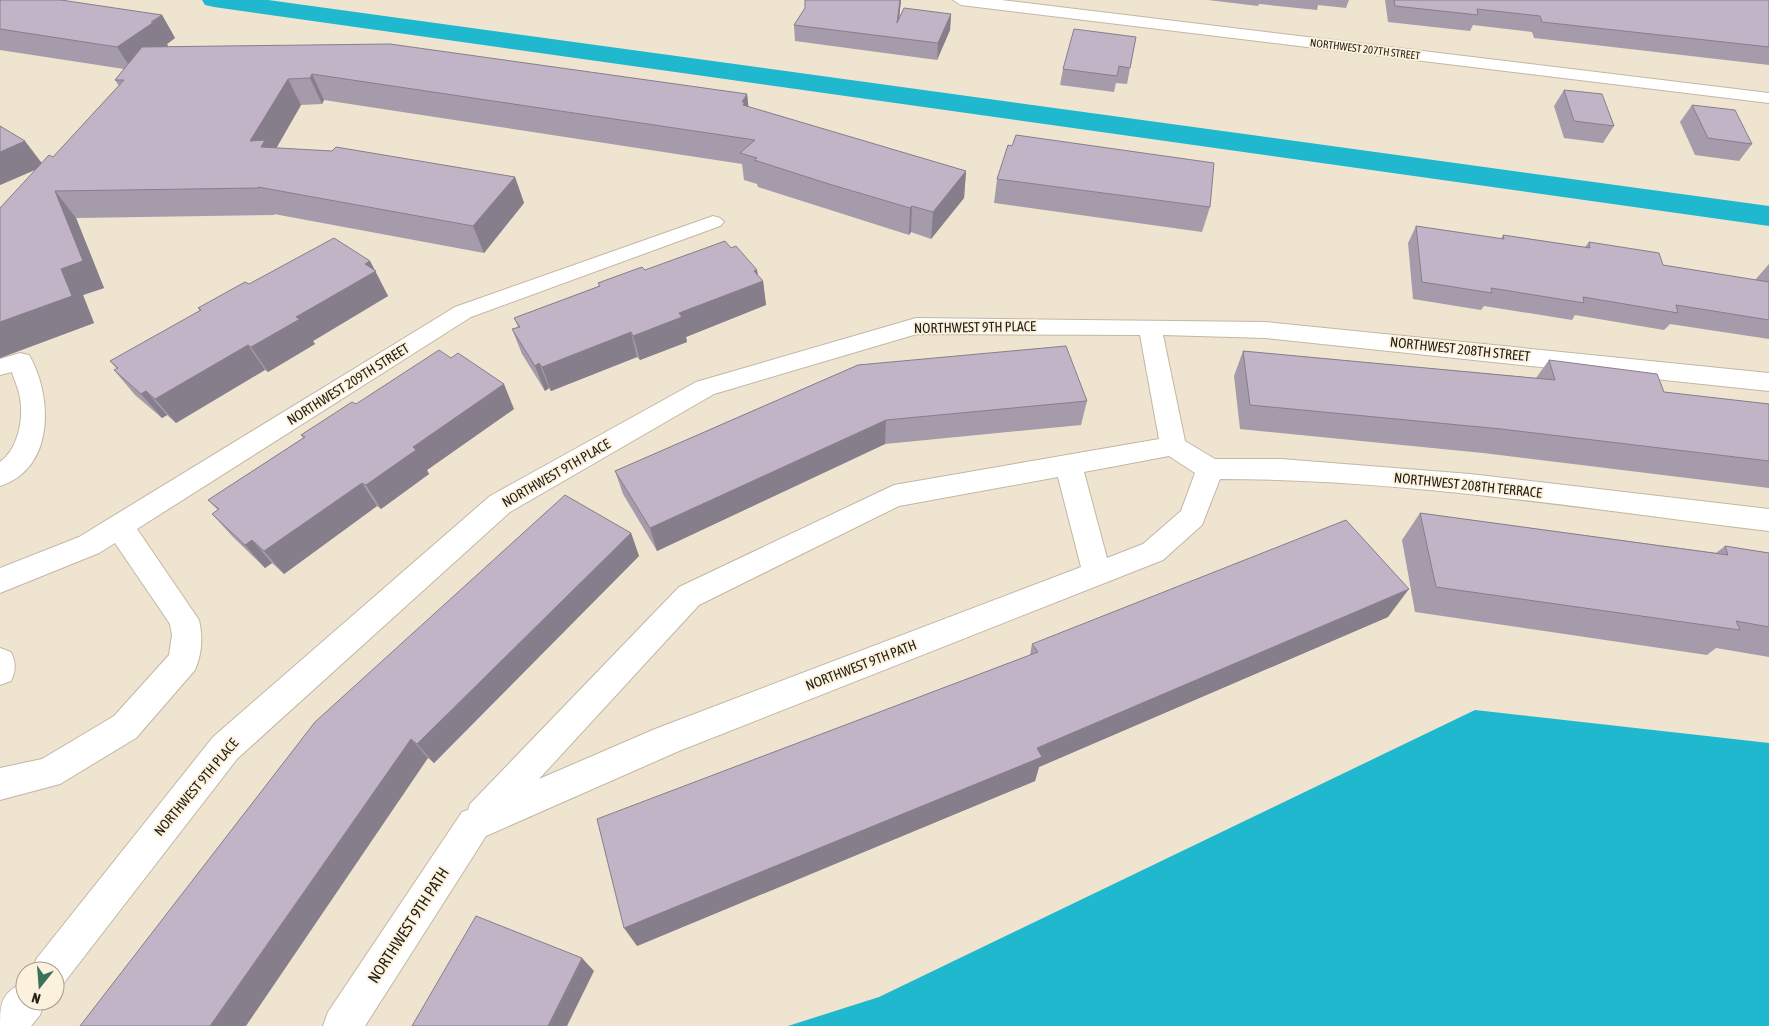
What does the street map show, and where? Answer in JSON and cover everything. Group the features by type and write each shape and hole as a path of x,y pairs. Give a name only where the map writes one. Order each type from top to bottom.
{"street":[{"name":"NORTHWEST 207TH STREET","path":"961,0 1769,98"},
{"name":"NORTHWEST 209TH STREET","path":"0,581 89,546 463,312 713,222"},
{"name":"NORTHWEST 9TH PLACE","path":"58,961 225,748 500,504 705,388 916,326 1150,326"},
{"path":"1150,326 1173,446 1210,469"},
{"name":"NORTHWEST 208TH STREET","path":"1150,326 1276,331 1708,374 1769,382"},
{"path":"0,367 20,361 33,399 31,440 15,465 0,476"},
{"name":"NORTHWEST 9TH PATH","path":"342,1026 474,824 689,596 894,496 1173,446"},
{"path":"1069,466 1097,574"},
{"name":"NORTHWEST 9TH PATH","path":"474,824 667,740 1153,552 1192,517 1210,469"},
{"name":"NORTHWEST 208TH TERRACE","path":"1210,469 1282,469 1470,484 1769,520"},
{"path":"0,784 48,773 126,727 184,660 187,635 184,620 119,526"},
{"path":"0,662 0,671"},
{"path":"7,1026 18,1011"}],"water":[{"path":"1475,710 1769,743 1769,1026 788,1026 879,997"}],"building":[{"path":"0,0 61,0 162,15 117,47 0,29"},
{"path":"805,0 900,0 897,23 904,8 951,14 938,43 794,25 805,8"},
{"path":"1394,0 1769,0 1769,47 1542,22 1540,16 1477,9 1478,15 1395,6"},
{"path":"1074,29 1136,37 1130,68 1119,66 1117,76 1063,69"},
{"path":"390,44 747,94 742,102 745,102 743,105 966,171 933,212 912,206 910,208 829,184 754,160 757,158 740,153 755,140 312,74 310,78 288,79 250,141 265,140 261,147 332,151 336,147 515,177 473,226 258,187 55,191 83,261 61,269 72,296 0,322 0,208 49,155 53,157 124,80 115,80 142,47"},
{"path":"1564,90 1602,94 1614,126 1574,121"},
{"path":"1692,105 1735,110 1752,144 1708,138"},
{"path":"0,126 25,141 0,152"},
{"path":"1016,135 1214,163 1210,207 997,179 1008,145 1012,146"},
{"path":"1416,226 1504,239 1503,235 1590,248 1589,242 1659,253 1663,265 1769,282 1769,320 1676,305 1678,313 1583,297 1584,303 1491,288 1492,293 1422,282"},
{"path":"334,238 370,261 365,264 376,271 296,317 300,319 251,347 248,345 155,399 146,391 141,394 114,370 118,368 110,361 201,310 198,308 245,282 249,284"},
{"path":"725,241 731,248 736,246 757,270 754,271 763,281 679,313 682,317 633,336 631,332 542,367 539,363 535,366 512,329 520,327 514,318 600,286 598,283 642,267 645,270"},
{"path":"1066,346 1087,401 886,420 650,528 615,471 858,365"},
{"path":"439,350 451,358 458,353 504,384 413,447 416,450 366,485 362,483 264,551 252,540 245,545 212,514 219,509 208,500 305,437 301,435 352,402 356,404"},
{"path":"1243,351 1555,380 1549,360 1657,374 1664,392 1769,404 1769,461 1501,429 1250,405"},
{"path":"565,495 631,533 417,744 411,739 210,1026 80,1026 315,722"},
{"path":"1420,513 1728,555 1725,546 1769,553 1769,627 1736,621 1740,630 1436,587"},
{"path":"1346,520 1409,589 1037,748 1042,757 624,928 597,819 1038,652 1032,644"},
{"path":"476,916 582,958 548,1026 412,1026"}],"waterway":[{"path":"214,0 1769,216"}]}
